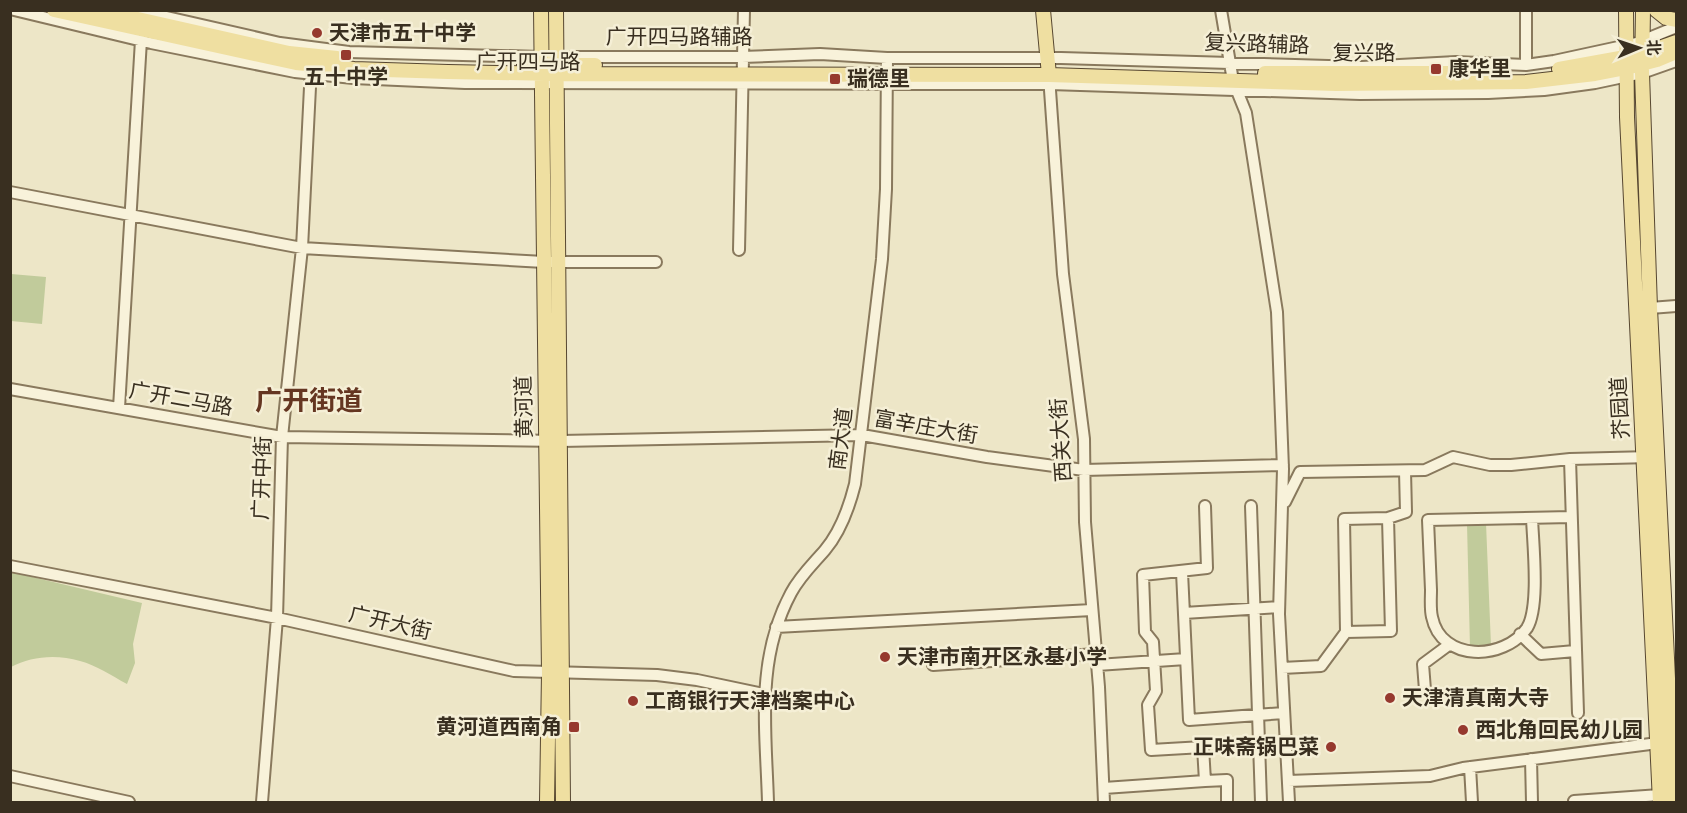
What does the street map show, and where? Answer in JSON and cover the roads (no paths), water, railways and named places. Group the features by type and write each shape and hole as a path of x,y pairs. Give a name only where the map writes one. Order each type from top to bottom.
{"main road":[{"name":"广开四马路","path":"54,10 269,59 312,61 354,69 1049,71"},
{"name":"广开四马路","path":"98,10 289,53 312,61"},
{"name":"黄河道","path":"541,10 549,673 548,802"},
{"name":"黄河道","path":"556,10 563,802"},
{"path":"1043,10 1049,71"},
{"name":"芥园道","path":"1626,10 1626,62 1674,802"},
{"name":"芥园道","path":"1643,10 1642,58 1650,308 1651,457 1660,799"},
{"path":"1656,10 1666,18 1677,20"},
{"name":"复兴路","path":"1642,58 1677,42"},
{"name":"复兴路","path":"1233,77 1336,84 1516,82 1595,74 1626,62 1677,52"},
{"name":"复兴路","path":"1049,71 1233,77 1507,74 1626,62"},
{"path":"1516,82 1544,90"}],"street":[{"name":"广开四马路","path":"14,10 141,40 312,61"},
{"path":"136,10 280,43 312,61"},
{"path":"739,250 744,10"},
{"path":"1221,10 1233,77 1246,113 1277,312 1283,465 1279,607 1289,802"},
{"path":"1526,10 1526,65"},
{"name":"复兴路辅路","path":"1642,58 1677,27"},
{"path":"119,408 141,40"},
{"name":"广开四马路辅路","path":"741,70 820,54 887,71"},
{"name":"复兴路辅路","path":"1049,71 1233,77 1360,94 1544,90 1642,58 1677,61"},
{"name":"广开中街","path":"262,802 277,618 282,437 302,248 312,61"},
{"name":"复兴路辅路","path":"1049,71 1159,88 1233,77 1362,67 1456,62 1526,65 1626,62"},
{"name":"南大道","path":"768,802 764,694 769,649 791,592 838,532 855,484 882,259 886,189 887,71"},
{"name":"西关大街","path":"1049,71 1063,274 1084,439 1085,522 1097,660 1104,802"},
{"path":"10,192 302,248 544,262 656,262"},
{"path":"1650,308 1677,306"},
{"name":"广开二马路","path":"10,389 282,437 561,441"},
{"name":"富辛庄大街","path":"561,441 862,435 987,457 1084,470 1283,465"},
{"path":"1283,506 1300,472 1425,471 1453,456 1490,465 1570,459 1651,457"},
{"path":"1570,459 1578,713"},
{"path":"1282,668 1321,666 1346,633 1344,519 1388,518 1406,512 1405,471"},
{"path":"1205,506 1207,568 1143,575 1145,632 1153,642 1154,661 1155,691 1148,705 1151,750 1203,747 1205,781"},
{"path":"1251,506 1261,802"},
{"path":"1532,518 1534,604 1527,627 1509,644 1489,652 1466,651 1444,642 1432,618 1428,520 1571,517"},
{"path":"1346,633 1391,631 1388,518"},
{"name":"广开大街","path":"10,566 277,618 514,672 679,678 764,694"},
{"path":"1182,572 1189,720 1284,713"},
{"path":"1184,613 1279,607"},
{"path":"776,627 1092,610"},
{"path":"1520,634 1541,654 1575,651"},
{"path":"1425,690 1424,664 1450,644"},
{"path":"933,665 1186,659"},
{"path":"1288,781 1430,776 1470,767 1658,743"},
{"path":"1531,759 1532,802"},
{"path":"1470,767 1472,802"},
{"path":"10,776 129,802"},
{"path":"1104,788 1227,780 1227,802"},
{"path":"1574,801 1660,799"}],"place":[{"name":"天津市五十中学","path":"317,33"},
{"name":"五十中学","path":"346,55"},
{"name":"康华里","path":"1436,69"},
{"name":"瑞德里","path":"835,79"},
{"name":"天津市南开区永基小学","path":"885,657"},
{"name":"天津清真南大寺","path":"1390,698"},
{"name":"工商银行天津档案中心","path":"633,701"},
{"name":"黄河道西南角","path":"574,727"},
{"name":"西北角回民幼儿园","path":"1463,730"},
{"name":"正味斋锅巴菜","path":"1331,747"}],"district":[{"name":"广开街道","path":"309,401"}]}
